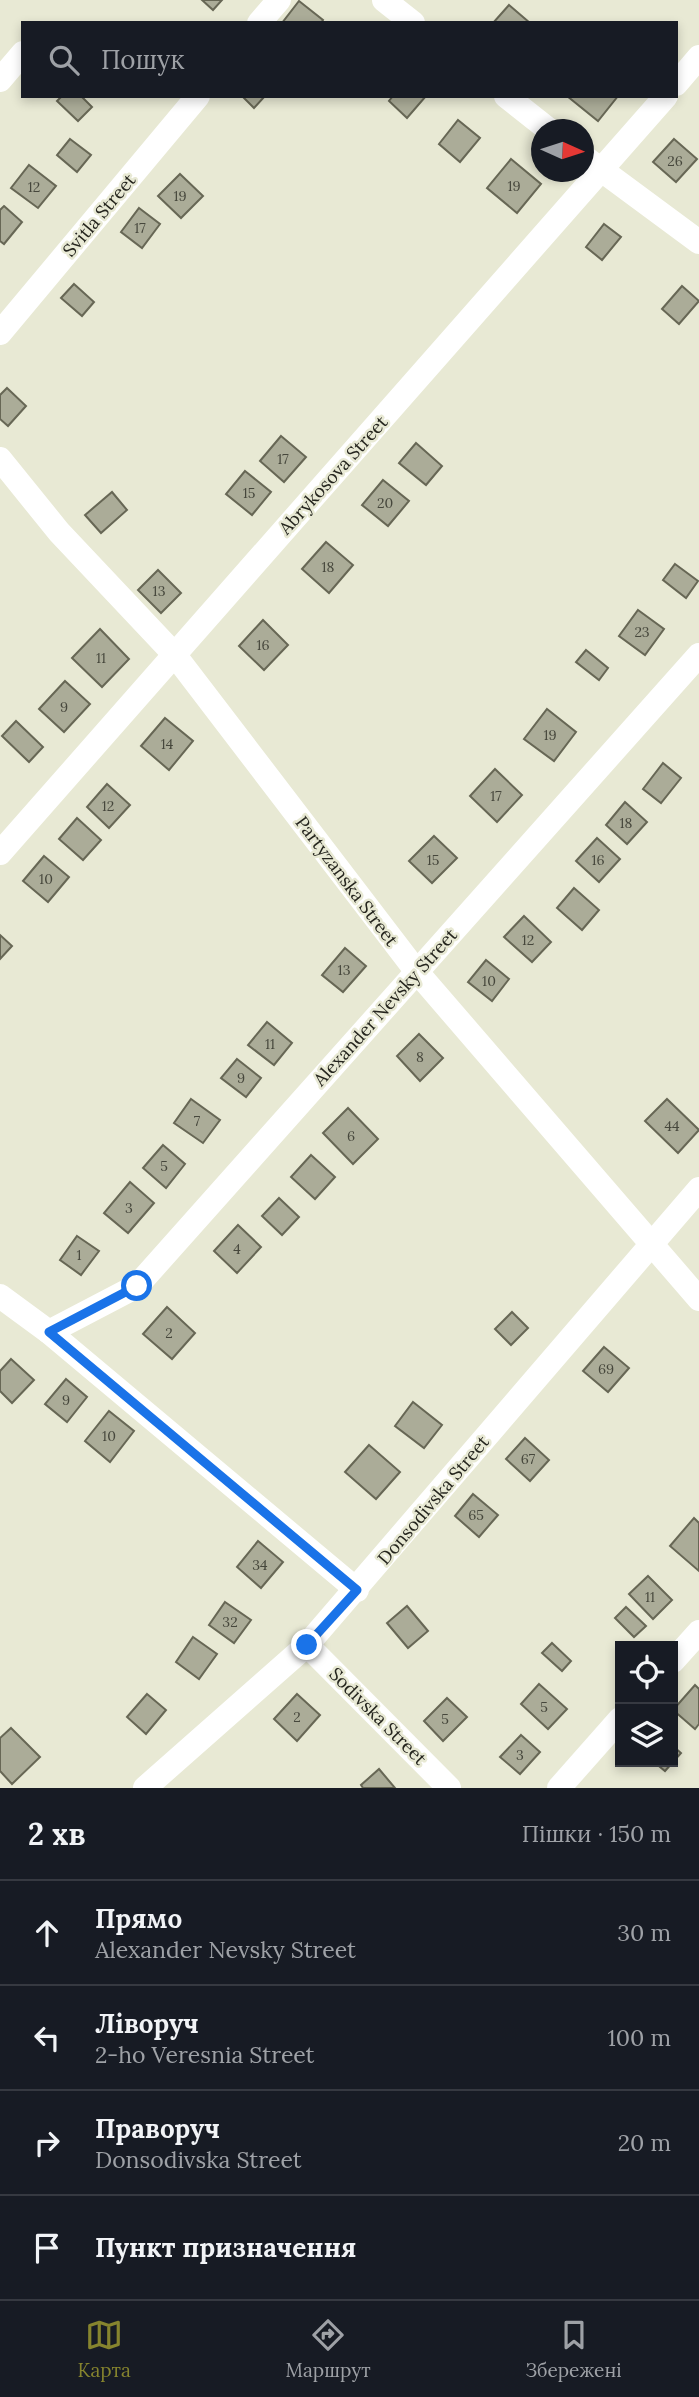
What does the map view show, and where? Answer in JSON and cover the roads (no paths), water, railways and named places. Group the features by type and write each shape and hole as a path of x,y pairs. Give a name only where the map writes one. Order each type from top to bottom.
{"street":[{"path":"262,21 278,0"},
{"path":"384,0 410,21"},
{"path":"0,80 21,55"},
{"path":"678,82 699,57"},
{"name":"Svitla Street","path":"0,333 196,98"},
{"path":"509,98 535,119"},
{"name":"Abrykosova Street","path":"594,163 664,98"},
{"path":"594,165 699,242"},
{"name":"Abrykosova Street","path":"0,853 578,182"},
{"name":"Partyzanska Street","path":"0,458 59,532 174,654 417,972 699,1298"},
{"name":"Alexander Nevsky Street","path":"49,1332 137,1286 699,655"},
{"name":"Donsodivska Street","path":"145,1788 307,1645 699,1189"},
{"path":"0,1296 49,1332 357,1590"},
{"path":"678,1655 699,1632"},
{"name":"Sodivska Street","path":"307,1645 449,1788"},
{"path":"559,1788 615,1726"}]}
